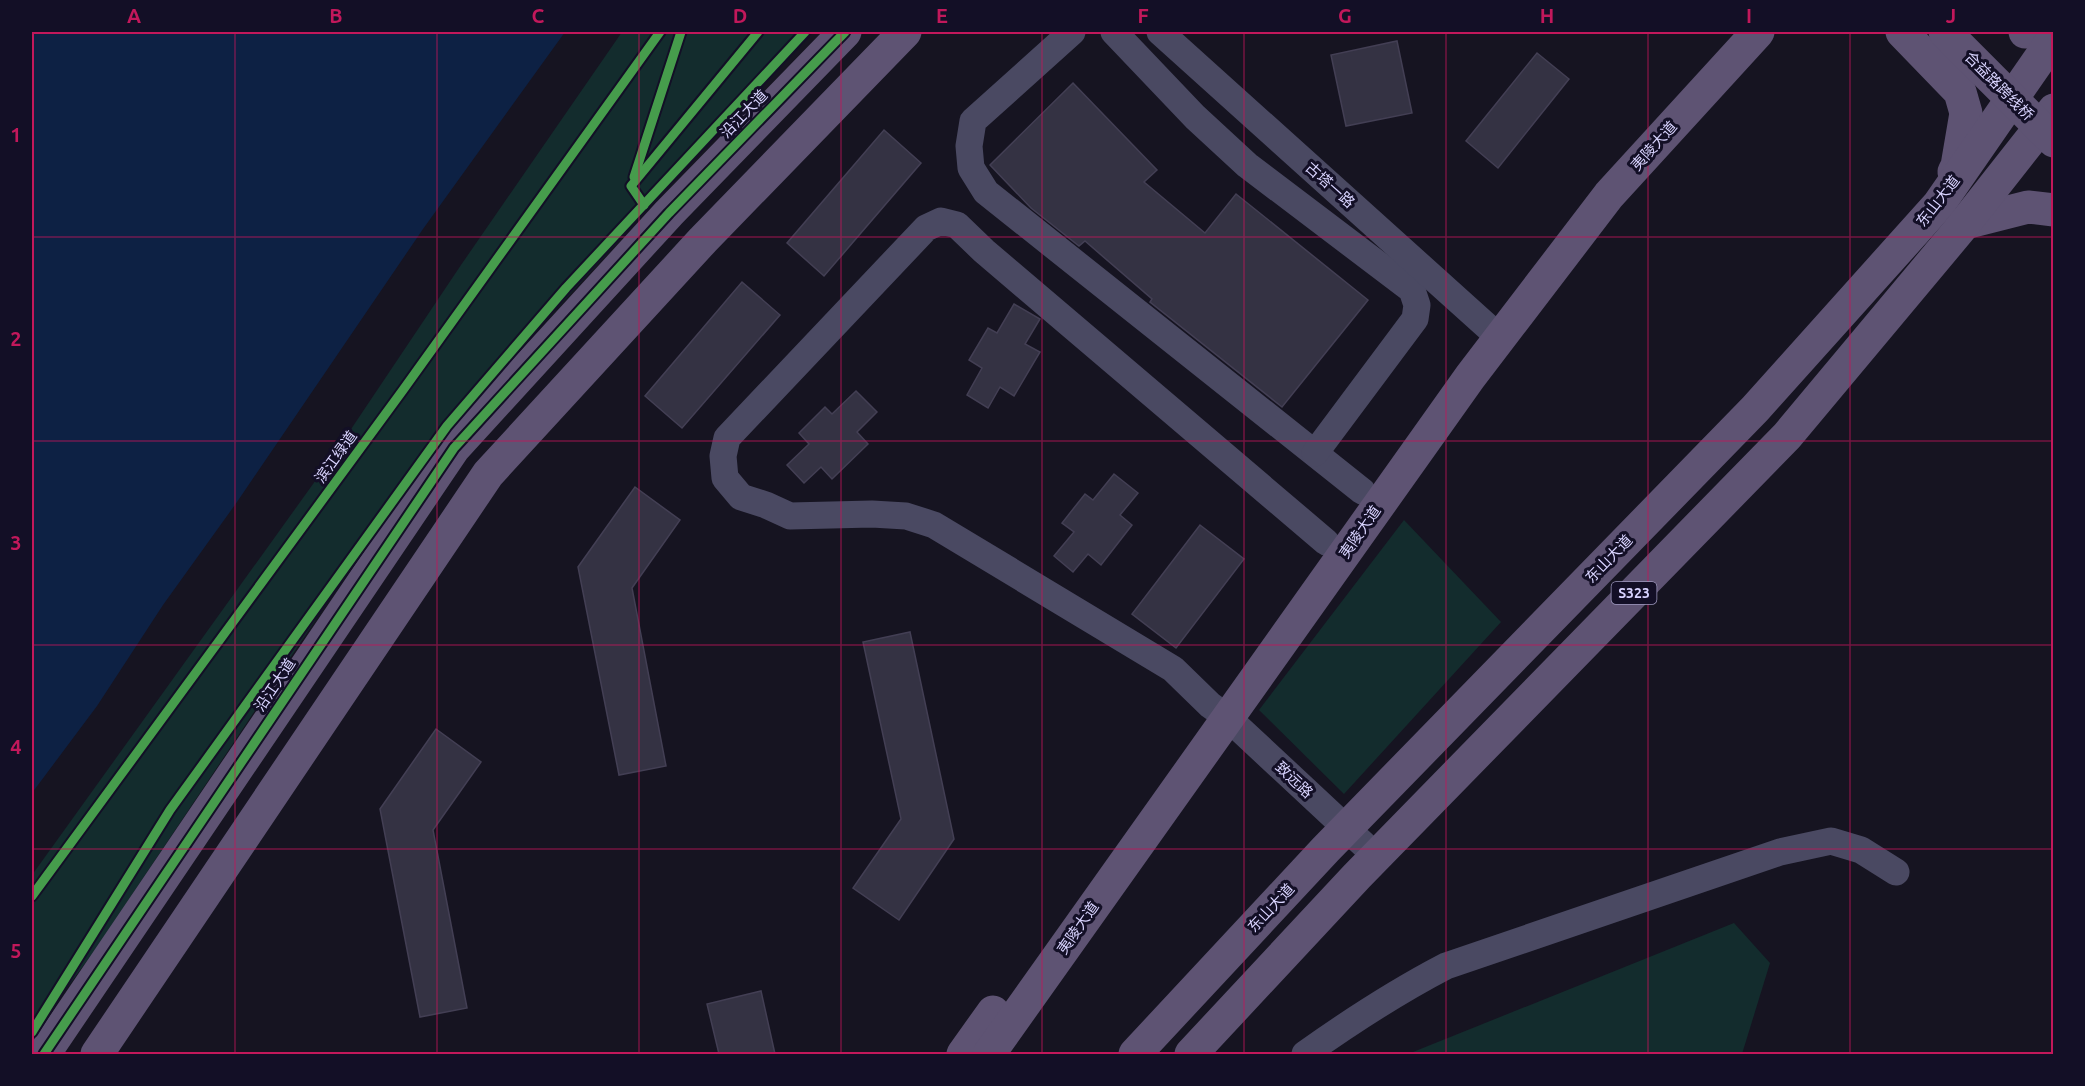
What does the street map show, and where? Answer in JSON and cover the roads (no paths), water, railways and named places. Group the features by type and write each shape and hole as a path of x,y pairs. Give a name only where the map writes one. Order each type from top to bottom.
{"main road":[{"name":"沿江大道","path":"44,1054 454,448 669,213 845,32"},
{"path":"97,1054 488,474 703,240 905,32"},
{"name":"夷陵大道","path":"963,1054 1470,377 1492,331 1592,181 1728,32"},
{"name":"夷陵大道","path":"989,1054 1219,712 1326,542 1362,491 1492,331 1609,195 1758,32"},
{"path":"1902,32 1960,92 1966,113 1957,166 1939,204"},
{"name":"合益路跨线桥","path":"1945,32 2054,141"},
{"name":"合益路跨线桥","path":"1974,32 2054,110"},
{"name":"东山大道","path":"1135,1054 1346,828 1755,409 1939,204 2054,38"},
{"name":"S323","path":"1191,1054 1376,856 1787,436 1965,223 2054,110"},
{"path":"1965,223 2028,207 2054,210"}],"street":[{"path":"1072,32 973,121 969,146 971,168 986,192 1362,491"},
{"path":"1114,32 1195,117 1247,165 1412,290 1417,305 1415,319 1315,453"},
{"name":"古塔一路","path":"1160,32 1492,331"},
{"name":"致远路","path":"1326,542 984,251 957,225 941,221 926,228 727,438 723,456 725,478 741,497 790,516 872,514 906,516 934,525 1173,669 1376,856"},
{"path":"1150,413 1173,432 1192,442 1206,438"},
{"path":"1305,1054 1403,988 1446,966 1780,852 1831,841 1861,850 1896,872"}],"water":[{"path":"32,32 565,32 423,229 237,502 163,605 97,706 32,793"}]}
